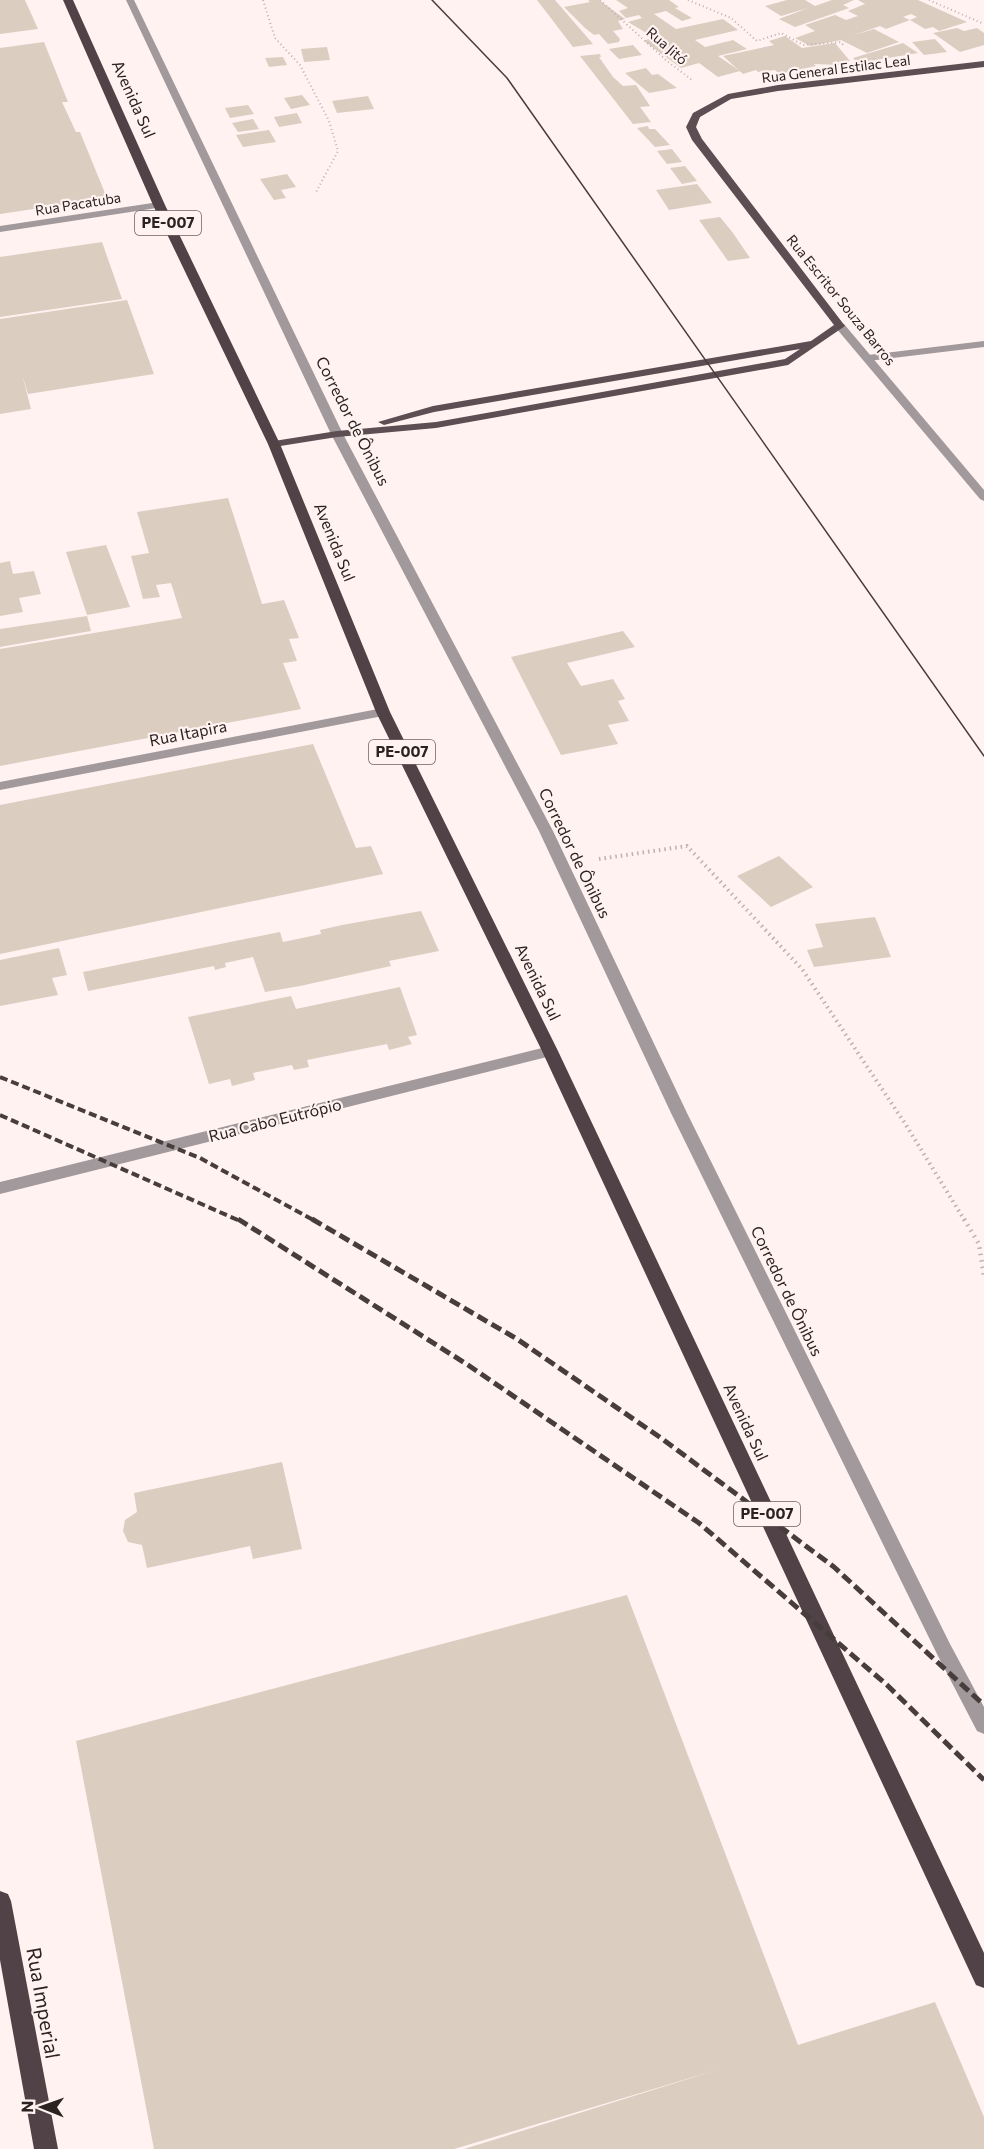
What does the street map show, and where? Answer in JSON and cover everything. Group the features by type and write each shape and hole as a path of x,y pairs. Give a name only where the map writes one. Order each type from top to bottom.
{"highway":[{"name":"Avenida Sul","path":"68,0 159,205 273,444 383,712 550,1051 984,1977"},
{"name":"Rua Imperial","path":"0,1901 46,2149"}],"main road":[{"name":"Rua General Estilac Leal","path":"696,114 728,98 778,88 984,64"},
{"name":"Rua Escritor Souza Barros","path":"696,114 691,127 697,140 840,326"},
{"path":"273,444 337,434 436,425 788,362 840,326"}],"street":[{"name":"Corredor de Ônibus","path":"130,0 337,434 563,867 679,1113 944,1650 984,1725"},
{"name":"Rua Pacatuba","path":"0,229 159,205"},
{"name":"Rua Escritor Souza Barros","path":"840,326 984,497"},
{"path":"868,358 984,344"},
{"name":"Rua Itapira","path":"0,786 383,712"},
{"name":"Rua Cabo Eutrópio","path":"0,1188 550,1051"}],"path":[{"path":"263,0 275,38 300,65 329,121 338,151 315,194"},
{"name":"Rua Jitó","path":"600,0 623,16 642,40 683,74 728,98"},
{"path":"688,0 730,18 757,40 779,32 786,33 803,45 841,42 868,78"},
{"path":"929,0 984,24"},
{"path":"563,867 607,857 687,846 802,969 906,1125 979,1244 984,1276"}],"building":[{"path":"0,0 25,0 38,29 0,34"},
{"path":"537,0 555,0 593,44 573,47"},
{"path":"588,0 599,0 625,19 618,21 623,29 613,31 620,39 619,42 608,44 599,34 594,35 585,28 564,7 590,2"},
{"path":"616,0 669,0 679,7 675,8 692,18 682,21 666,11 654,14 676,29 723,19 738,30 695,40 705,47 733,40 747,49 718,56 740,71 718,77 699,63 681,68 644,41 653,37 628,22 642,18 639,15 626,18 619,11 628,8"},
{"path":"787,0 805,0 815,6 832,0 854,0 843,5 849,8 795,27 779,19 808,8 781,16 765,6"},
{"path":"858,0 918,0 967,22 939,31 933,27 925,29 910,20 886,29 880,26 851,36 874,29 899,42 867,53 841,40 810,46 795,38 815,31 805,25 835,15 846,20 858,16 848,11 865,4","holes":["911,14 917,17 910,20 903,17"]},
{"path":"957,28 964,31 977,28 984,33 984,45 960,52 933,33"},
{"path":"785,36 802,48 835,43 850,61 838,62 839,65 814,64 816,66 779,74 775,70 758,72 756,70 743,74 723,56 774,45 769,41"},
{"path":"935,39 947,52 924,55 912,42"},
{"path":"44,42 68,102 62,102 76,132 80,132 107,198 0,214 0,48"},
{"path":"903,43 918,53 858,63 853,58"},
{"path":"633,45 642,55 619,59 609,49"},
{"path":"327,47 330,60 304,62 301,49"},
{"path":"600,54 601,57 599,57 613,77 623,86 636,85 650,106 640,107 651,122 633,124 580,56"},
{"path":"283,57 287,65 269,67 265,58"},
{"path":"646,68 652,75 658,74 677,88 649,93 625,73"},
{"path":"302,95 310,105 291,109 284,98"},
{"path":"368,96 374,109 337,113 332,101"},
{"path":"248,105 254,114 230,118 225,108"},
{"path":"297,113 302,123 279,127 274,117"},
{"path":"253,119 259,129 238,132 232,123"},
{"path":"648,126 649,129 655,129 670,145 655,147 637,128"},
{"path":"269,130 276,142 243,147 236,135"},
{"path":"672,149 682,162 667,164 657,151"},
{"path":"685,166 697,181 682,184 670,168"},
{"path":"287,174 296,187 281,190 286,198 274,200 260,179"},
{"path":"697,184 712,203 669,210 656,190"},
{"path":"720,217 750,258 728,261 699,220"},
{"path":"102,242 122,299 0,317 0,257"},
{"path":"127,300 154,374 28,394 22,374 31,409 0,414 0,319"},
{"path":"228,498 262,604 284,600 299,638 289,639 297,661 283,663 301,709 0,766 0,649 182,618 171,583 156,585 160,597 143,599 131,556 149,553 137,512"},
{"path":"106,545 130,607 87,615 66,552"},
{"path":"10,561 13,574 34,571 41,594 19,598 23,612 0,616 0,563"},
{"path":"87,616 91,631 0,647 0,629"},
{"path":"623,631 635,647 567,663 581,686 613,679 625,699 618,701 629,721 608,725 618,744 561,755 511,657"},
{"path":"313,744 356,848 371,846 383,874 0,954 0,805"},
{"path":"779,856 813,887 771,907 737,876"},
{"path":"421,911 439,951 389,961 391,966 300,986 265,992 253,957 225,963 226,967 215,970 214,966 88,991 83,972 280,932 283,942 321,934 320,930 342,925"},
{"path":"875,917 891,957 814,967 807,950 823,947 815,924"},
{"path":"59,948 67,975 52,978 58,995 0,1006 0,960"},
{"path":"400,987 417,1035 408,1037 412,1044 389,1050 387,1044 307,1060 309,1067 294,1070 292,1065 253,1073 255,1080 232,1086 230,1079 209,1084 188,1017 291,996 296,1009"},
{"path":"282,1462 302,1549 253,1559 250,1546 147,1568 142,1545 128,1542 123,1531 125,1520 137,1512 134,1493"},
{"path":"627,1595 798,2045 935,2002 984,2117 984,2149 464,2149 720,2069 454,2149 154,2149 76,1741"}],"tram line":[{"path":"432,0 507,78 984,756"}],"railway":[{"path":"0,1077 200,1158 315,1221"},
{"path":"0,1115 240,1221"},
{"path":"238,1219 468,1365 699,1523 887,1685 984,1780"},
{"path":"312,1219 517,1339 661,1438 834,1567 984,1705"}]}
